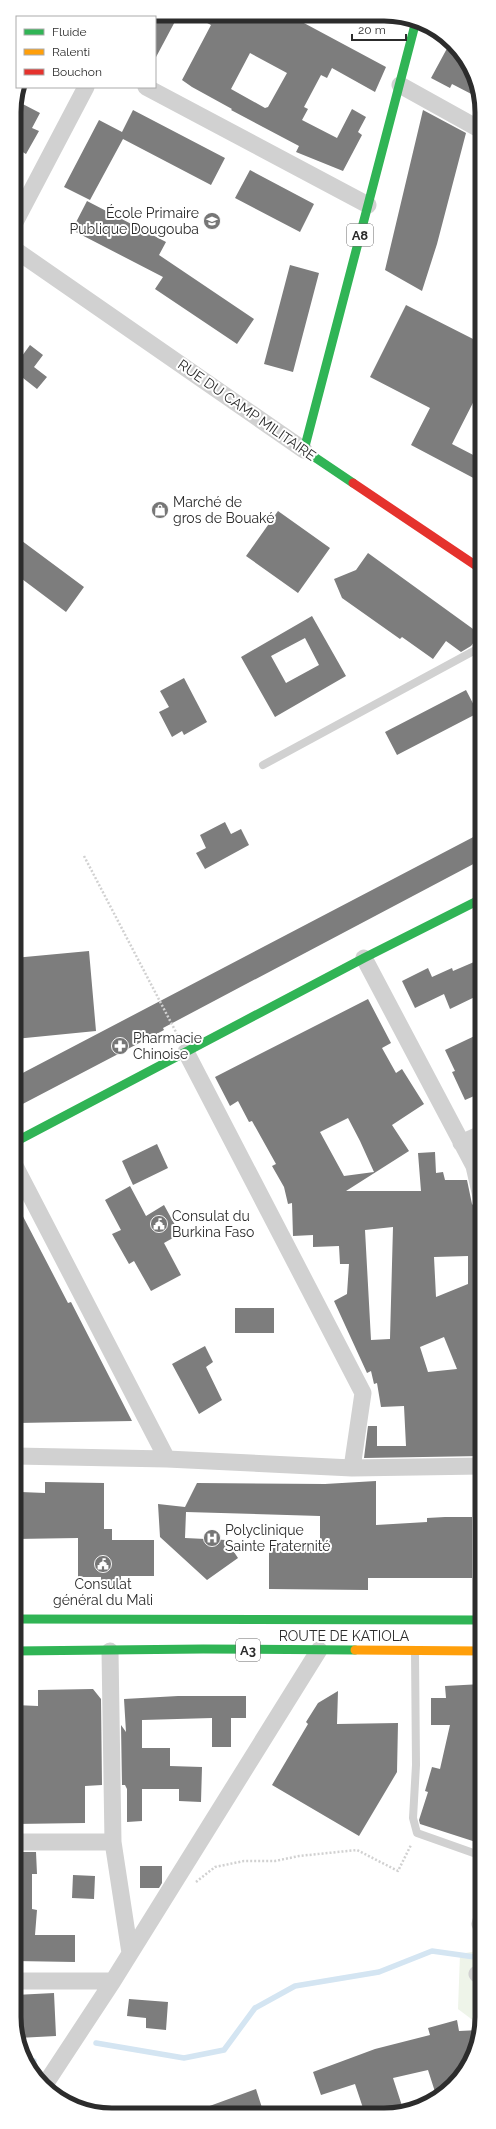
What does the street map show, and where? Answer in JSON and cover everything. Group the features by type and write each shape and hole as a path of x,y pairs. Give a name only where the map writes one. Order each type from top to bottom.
{"main road":[{"name":"A8","path":"304,450 415,27"},
{"name":"RUE DU CAMP MILITAIRE","path":"304,450 475,565"},
{"path":"21,1139 364,958 475,902"},
{"name":"ROUTE DE KATIOLA","path":"21,1619 475,1620"},
{"name":"ROUTE DE KATIOLA","path":"21,1651 475,1650"}],"street":[{"path":"400,85 475,127"},
{"path":"21,211 85,88"},
{"path":"148,88 368,205"},
{"name":"RUE DU CAMP MILITAIRE","path":"21,254 304,450"},
{"path":"364,958 475,1170"},
{"path":"186,1052 363,1393 352,1468"},
{"path":"460,1143 475,1137"},
{"path":"21,1178 167,1459"},
{"path":"21,1456 167,1459 352,1468 475,1466"},
{"path":"48,2081 113,1981 319,1650"},
{"path":"110,1651 113,1842 130,1953"},
{"path":"21,1842 113,1842"},
{"path":"21,1981 113,1981"}],"lane":[{"path":"263,765 475,650"},
{"path":"415,1650 416,1765 413,1818 417,1834 475,1854"}],"path":[{"path":"84,856 186,1052"},
{"path":"193,1884 214,1867 244,1861 275,1861 298,1856 357,1850 398,1871 417,1834"}],"shaded area":[{"path":"475,1951 475,2022 458,2009 460,1954"}],"building":[{"path":"156,21 175,21 156,57"},
{"path":"203,21 300,21 386,67 375,92 332,68 327,78 321,75 304,107 308,109 302,120 337,138 352,109 366,117 358,132 362,135 343,171 296,152 299,146 231,110 232,109 182,80 211,25","holes":["250,53 287,73 268,107 265,108 231,89"]},
{"path":"447,48 460,61 466,72 473,95 452,84 450,88 431,78"},
{"path":"21,103 40,113 32,128 39,131 26,154 21,151"},
{"path":"133,110 225,158 211,185 123,139 90,200 64,187 99,120 122,132"},
{"path":"423,110 466,133 437,244 422,291 385,270"},
{"path":"250,170 314,204 300,232 235,198"},
{"path":"87,201 166,242 159,255 254,319 237,344 155,289 163,277 72,230"},
{"path":"290,265 319,273 293,372 264,364"},
{"path":"406,305 475,340 475,399 452,444 475,456 475,479 411,445 430,408 370,377"},
{"path":"30,345 43,355 34,367 47,377 37,389 23,378 21,381 21,355 22,356"},
{"path":"278,511 330,548 298,593 246,556"},
{"path":"21,540 84,587 66,612 21,578"},
{"path":"368,553 475,630 475,641 471,646 461,652 446,641 433,659 402,637 400,639 342,598 334,579 356,570"},
{"path":"312,616 346,676 275,717 241,657","holes":["305,638 319,665 286,683 271,656"]},
{"path":"184,678 207,722 184,735 182,731 172,737 159,712 169,707 160,691"},
{"path":"466,690 475,707 475,715 397,755 385,732"},
{"path":"225,822 231,834 241,829 249,845 205,869 196,853 206,848 200,835"},
{"path":"475,836 475,863 21,1105 21,1074"},
{"path":"89,951 96,1031 21,1038 21,957"},
{"path":"474,962 475,997 450,1009 444,994 415,1008 402,981 428,968 432,977 452,968 453,971"},
{"path":"368,999 391,1043 382,1048 396,1073 402,1069 424,1104 392,1125 409,1151 346,1191 421,1191 418,1153 435,1152 436,1173 443,1172 445,1180 467,1180 472,1204 475,1207 475,1456 364,1458 368,1426 377,1426 377,1446 406,1446 404,1406 381,1407 377,1383 374,1384 371,1371 367,1373 334,1301 347,1294 349,1264 340,1264 339,1246 313,1247 313,1235 293,1236 292,1203 288,1204 284,1187 272,1166 276,1164 252,1121 249,1122 238,1101 230,1106 215,1077","holes":["348,1118 360,1141 374,1172 344,1176 320,1132","393,1227 390,1339 371,1340 365,1230","468,1256 468,1284 436,1297 434,1257","444,1337 457,1369 428,1372 420,1347"]},
{"path":"475,1036 475,1096 465,1100 452,1072 455,1071 445,1050"},
{"path":"157,1144 168,1168 133,1185 122,1161"},
{"path":"130,1186 146,1216 164,1205 180,1234 164,1243 181,1275 151,1291 134,1261 129,1264 112,1234 121,1230 105,1200"},
{"path":"21,1213 68,1303 71,1302 132,1421 21,1423"},
{"path":"235,1308 274,1308 274,1333 235,1333"},
{"path":"205,1346 213,1362 206,1367 222,1400 199,1414 172,1364"},
{"path":"376,1481 376,1525 427,1522 427,1518 472,1517 472,1578 368,1578 368,1590 269,1589 269,1541 320,1544 320,1516 186,1512 185,1538 226,1540 238,1558 207,1580 160,1537 158,1504 185,1507 197,1483 325,1484"},
{"path":"45,1482 104,1483 104,1529 112,1529 112,1540 154,1540 154,1576 121,1576 121,1586 101,1586 101,1577 78,1577 78,1538 21,1539 21,1492 45,1493"},
{"path":"475,1684 475,1842 420,1824 419,1820 428,1792 425,1791 432,1767 440,1769 450,1725 431,1725 431,1698 446,1698 445,1686"},
{"path":"93,1689 101,1699 102,1785 85,1786 85,1823 21,1824 21,1705 38,1706 38,1690"},
{"path":"338,1691 337,1724 398,1723 397,1772 359,1836 272,1785 308,1724 306,1722 318,1703"},
{"path":"178,1696 246,1696 246,1718 231,1718 231,1747 212,1747 212,1718 142,1720 142,1748 170,1748 170,1766 202,1767 201,1802 179,1801 179,1789 142,1789 142,1821 127,1822 127,1789 125,1785 122,1785 121,1725 126,1732 124,1699"},
{"path":"21,1852 36,1852 37,1874 32,1874 32,1909 37,1910 35,1935 75,1935 75,1962 21,1961"},
{"path":"140,1866 162,1866 162,1883 159,1888 140,1888"},
{"path":"73,1875 95,1876 94,1899 72,1898"},
{"path":"54,1993 56,2036 24,2038 21,2017 21,1995"},
{"path":"129,1999 168,2002 166,2030 146,2028 146,2018 127,2016"},
{"path":"457,2020 459,2031 474,2030 468,2052 460,2068 435,2093 428,2070 393,2078 402,2106 363,2108 355,2084 321,2095 313,2072 375,2049 430,2035 428,2028"},
{"path":"256,2089 262,2108 204,2108"}],"waterway":[{"path":"96,2043 184,2058 224,2050 255,2008 295,1986 379,1972 432,1951 475,1957"}],"traffic: fast":[{"path":"353,483 304,450 415,27"},
{"path":"21,1139 364,958 475,902"},
{"path":"21,1619 475,1620"},
{"path":"21,1651 203,1649 355,1650"}],"traffic: slow":[{"path":"355,1650 475,1651"}],"traffic: jam":[{"path":"353,483 475,565"}],"place":[{"name":"École Primaire Publique Dougouba","path":"212,221"},
{"name":"Marché de gros de Bouaké","path":"160,510"},
{"name":"Pharmacie Chinoise","path":"120,1046"},
{"name":"Consulat du Burkina Faso","path":"159,1224"},
{"name":"Polyclinique Sainte Fraternité","path":"212,1538"},
{"name":"Consulat général du Mali","path":"103,1564"}]}
